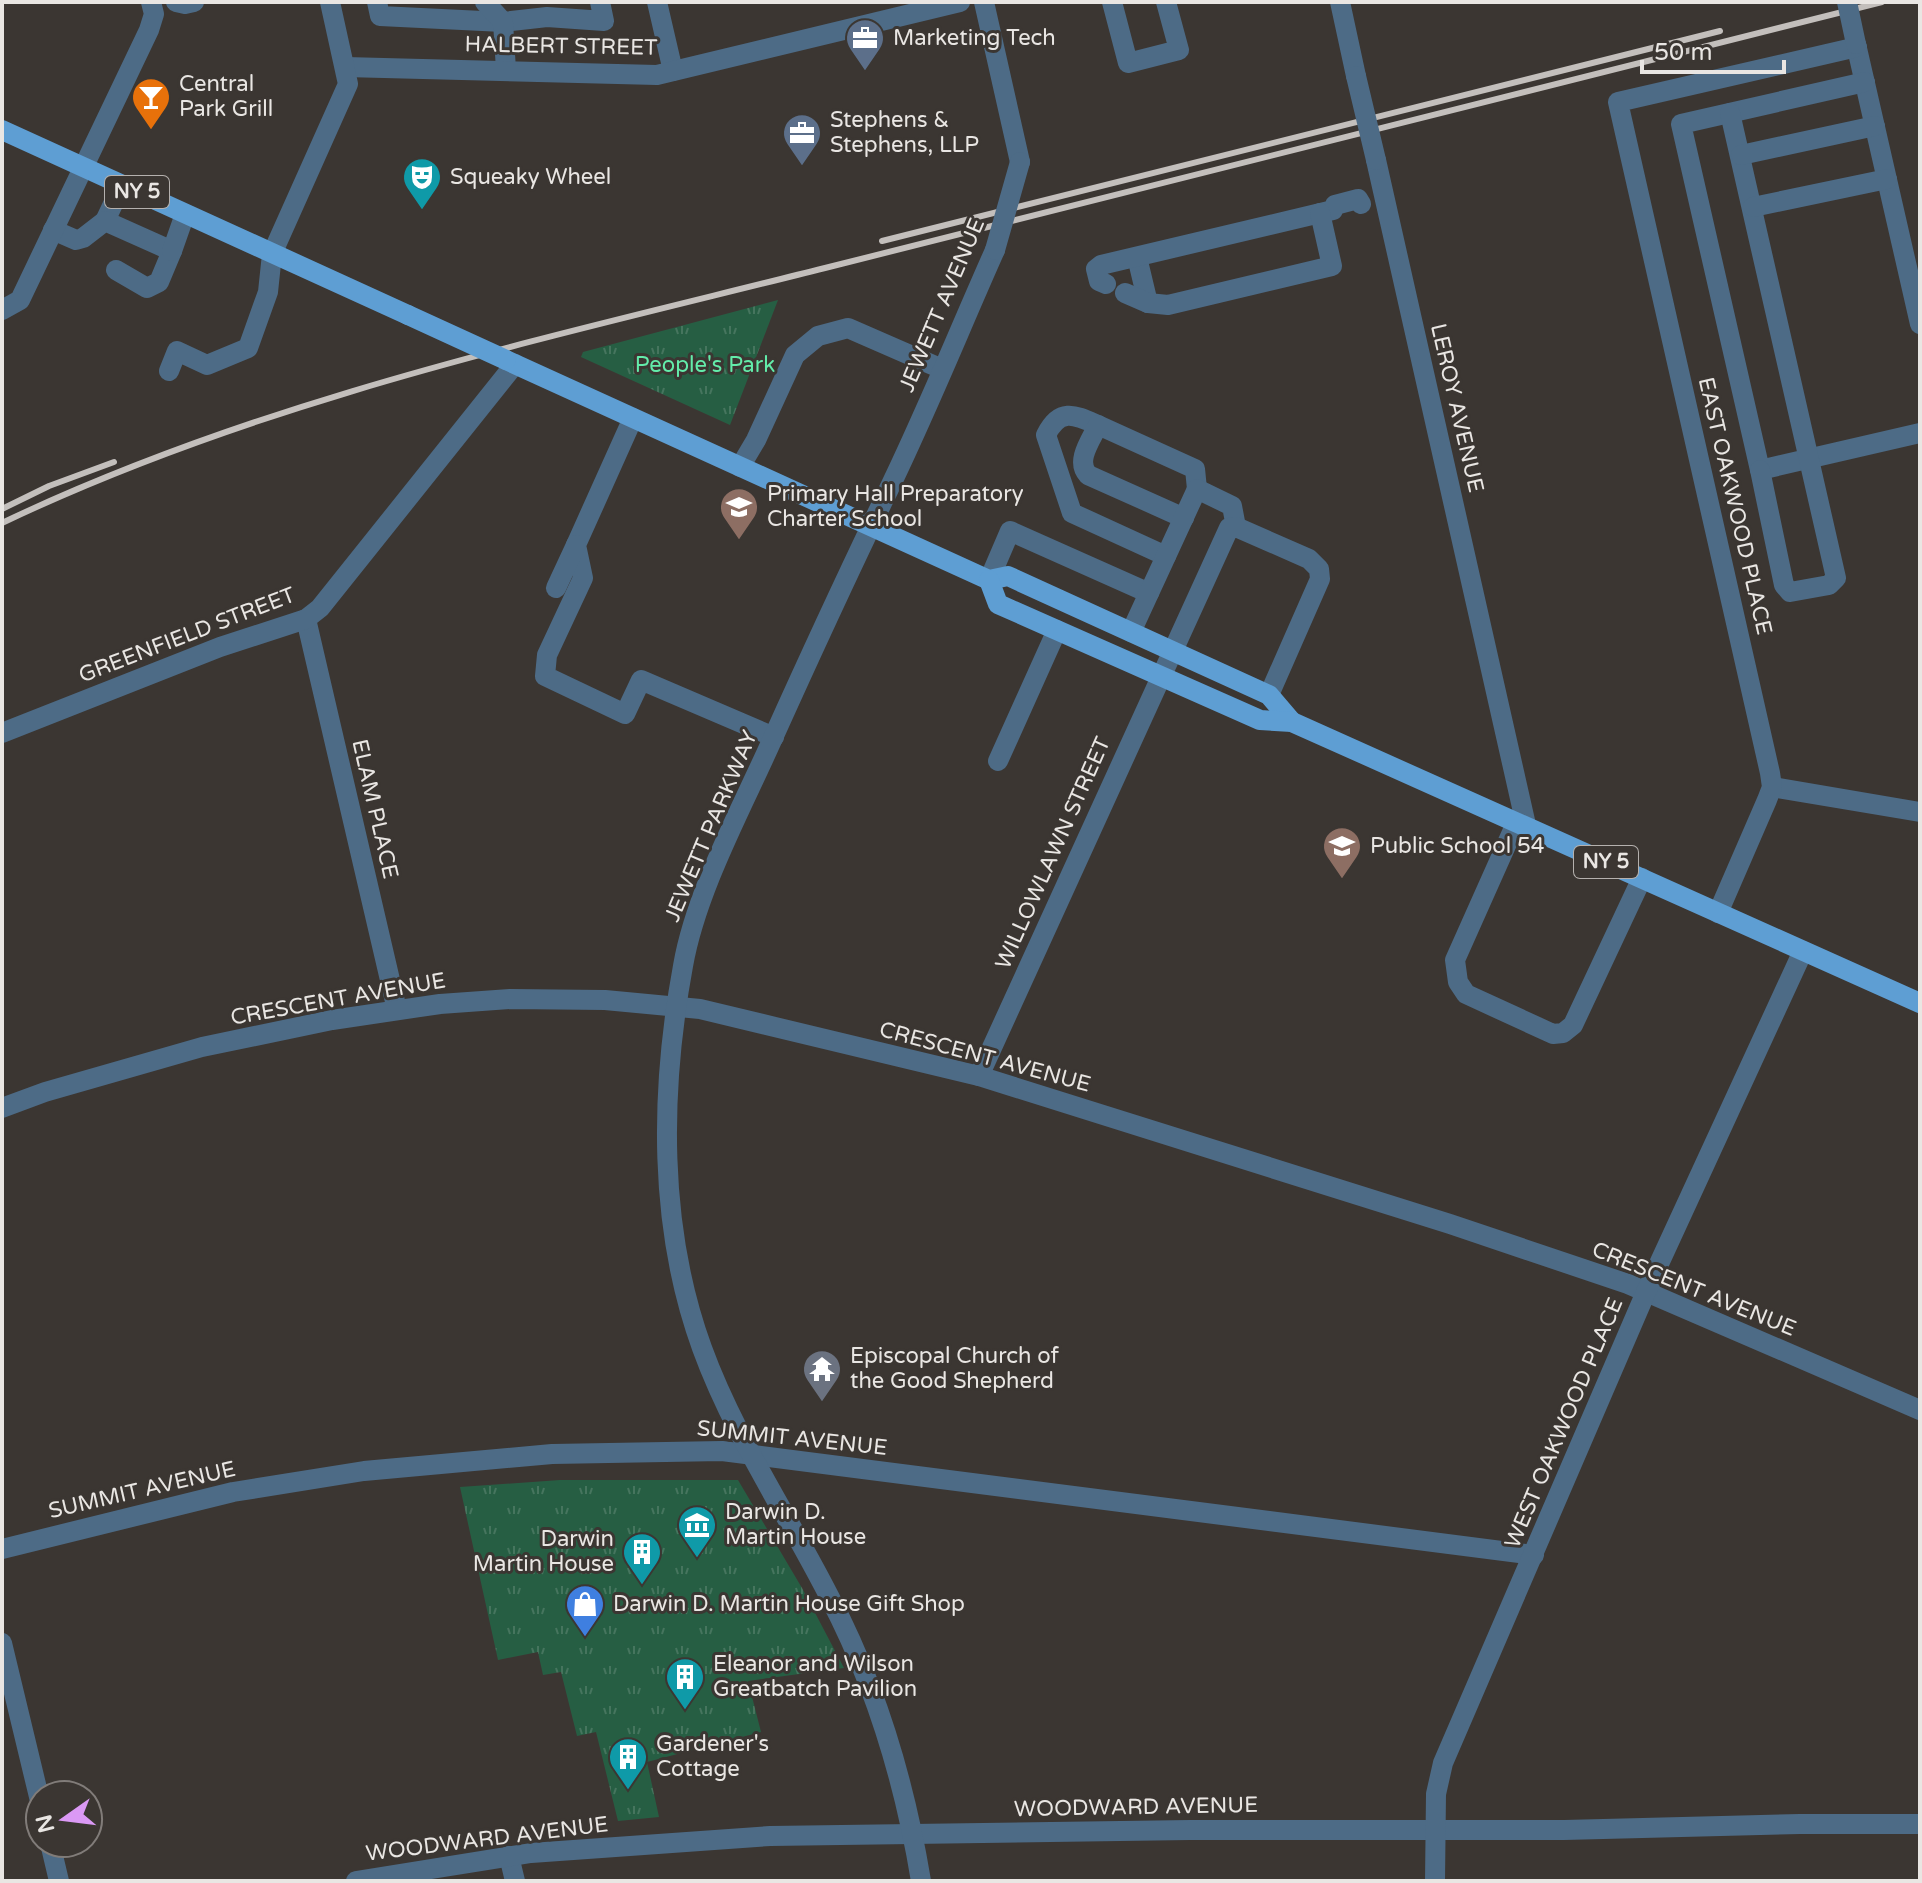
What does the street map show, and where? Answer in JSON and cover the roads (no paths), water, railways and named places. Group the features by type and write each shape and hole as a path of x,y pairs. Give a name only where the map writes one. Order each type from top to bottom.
{"main road":[{"name":"NY 5","path":"2,130 989,580 1008,576 1172,650 1269,695 1292,722"},
{"name":"NY 5","path":"989,580 998,604 1260,720 1292,722 1920,1003"}],"street":[{"path":"2,310 20,300 84,168 149,30 154,14 151,2"},
{"path":"176,2 194,2"},
{"path":"169,371 177,351 207,365 248,348 268,292 272,254 348,84 330,2"},
{"path":"377,2 380,16 503,22 545,9 604,21 600,2"},
{"path":"485,2 503,22 506,70"},
{"path":"657,2 673,71"},
{"name":"HALBERT STREET","path":"345,67 657,75 960,2"},
{"name":"JEWETT AVENUE","path":"870,526 995,250 1020,162 984,2"},
{"path":"1112,2 1128,63 1179,50 1166,2"},
{"name":"LEROY AVENUE","path":"1340,2 1522,823"},
{"path":"1847,2 1919,313"},
{"name":"EAST OAKWOOD PLACE","path":"1772,787 1618,102 1856,45"},
{"path":"1730,113 1836,578 1829,585 1790,592 1784,585 1681,124 1865,82"},
{"path":"1741,155 1875,126"},
{"path":"1753,207 1887,179"},
{"path":"53,230 76,240 83,238 105,221 122,185"},
{"path":"1106,284 1099,281 1096,275 1096,269 1101,265 1326,212 1337,215 1359,210 1361,204 1385,198"},
{"path":"1125,293 1148,303 1168,305 1332,266 1326,212"},
{"path":"116,270 147,288 159,282 185,214"},
{"path":"105,221 172,251"},
{"path":"1137,257 1148,303"},
{"path":"740,467 756,440 795,355 818,336 848,328 942,369"},
{"name":"GREENFIELD STREET","path":"2,733 220,647 306,619 320,608 511,362"},
{"path":"1131,632 1197,489 1195,469 1073,414 1057,419 1046,435 1072,513 1166,556"},
{"path":"556,588 633,418"},
{"path":"1098,425 1082,458 1083,470 1184,518"},
{"path":"1760,470 1920,433"},
{"path":"1197,489 1232,506 1236,527 1309,559 1319,569 1320,579 1269,695"},
{"name":"JEWETT PARKWAY","path":"870,526 705,891 683,965 670,1063 670,1196 681,1274 702,1348 751,1453 811,1560 852,1646 900,1779 921,1881"},
{"name":"WILLOWLAWN STREET","path":"979,1076 1223,535 1229,528 1236,527"},
{"path":"989,580 1010,531 1149,593"},
{"path":"576,545 583,578 547,655 545,676 625,714 641,680 774,737"},
{"name":"ELAM PLACE","path":"306,619 397,1010"},
{"path":"998,761 1057,630"},
{"path":"1718,913 1772,787 1920,812"},
{"path":"1522,823 1455,960 1458,982 1466,994 1553,1034 1563,1033 1573,1025 1642,878"},
{"name":"WEST OAKWOOD PLACE","path":"1435,1881 1436,1794 1443,1763 1646,1292 1803,951"},
{"name":"CRESCENT AVENUE","path":"2,1108 60,1087 202,1047 397,1010 510,999 605,1000 678,1006 979,1076 1450,1224 1628,1284 1920,1410"},
{"name":"SUMMIT AVENUE","path":"2,1549 233,1492 364,1471 552,1454 722,1451 1534,1555"},
{"path":"2,1643 35,1779"},
{"name":"WOODWARD AVENUE","path":"356,1881 509,1856 770,1836 1920,1824"},
{"path":"509,1856 515,1881"},
{"path":"54,1859 59,1881"}],"railway":[{"path":"2,523 101,479 201,441 407,375 1882,2"},
{"path":"882,241 1720,31"},
{"path":"2,509 49,486 114,462"}],"place":[{"name":"Marketing Tech","path":"865,72"},
{"name":"Central Park Grill","path":"151,131"},
{"name":"Stephens & Stephens, LLP","path":"802,167"},
{"name":"Squeaky Wheel","path":"422,211"},
{"name":"Primary Hall Preparatory Charter School","path":"739,541"},
{"name":"Public School 54","path":"1342,880"},
{"name":"Episcopal Church of the Good Shepherd","path":"822,1403"},
{"name":"Darwin D. Martin House","path":"697,1559"},
{"name":"Darwin Martin House","path":"642,1586"},
{"name":"Darwin D. Martin House Gift Shop","path":"585,1638"},
{"name":"Eleanor and Wilson Greatbatch Pavilion","path":"685,1711"},
{"name":"Gardener's Cottage","path":"628,1791"}],"park label":[{"name":"People's Park","path":"705,365"}]}
